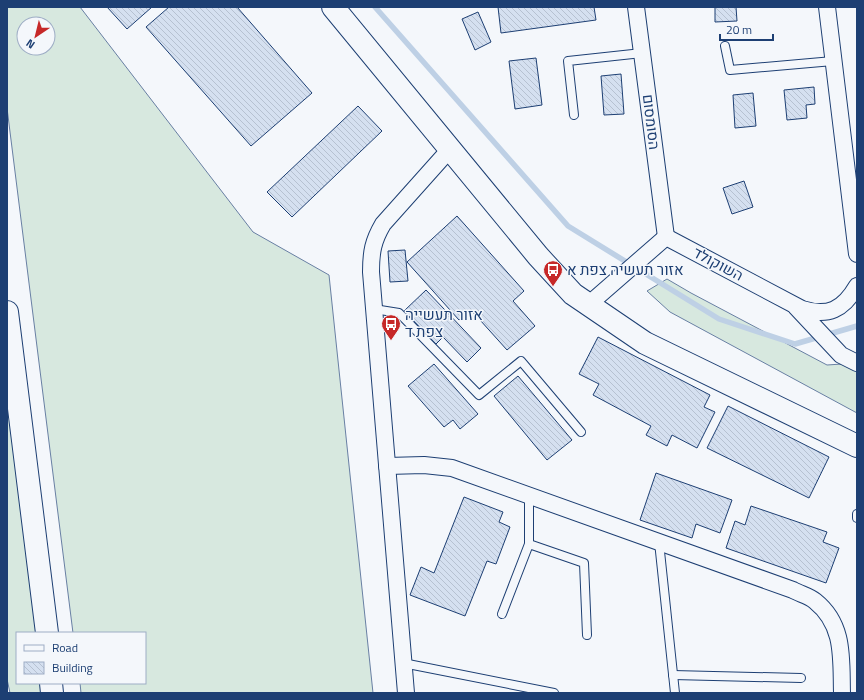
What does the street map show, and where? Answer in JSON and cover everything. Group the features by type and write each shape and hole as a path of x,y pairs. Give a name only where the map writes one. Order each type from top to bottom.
{"main road":[{"path":"334,7 538,256 573,294 646,343 857,446"},
{"path":"7,312 47,632"}],"street":[{"name":"הסומסום","path":"636,7 666,237"},
{"path":"827,7 856,245"},
{"path":"406,693 371,272 371,253 376,237 383,224 450,149"},
{"path":"588,305 666,237"},
{"name":"השוקולד","path":"666,237 792,304 814,312 829,312 841,306 852,295 857,286"},
{"path":"792,304 841,354 857,363"},
{"path":"387,466 424,465 452,468 793,590 815,601 828,615 836,627 840,646 842,693"}],"lane":[{"path":"725,46 730,70 834,61"},
{"path":"574,115 568,61 642,53"},
{"path":"374,309 399,313 479,394 521,360 581,432"},
{"path":"502,614 529,544 529,495"},
{"path":"659,542 675,693"},
{"path":"529,544 584,563 587,635"},
{"path":"403,663 554,693"},
{"path":"673,675 801,678"}],"shaded area":[{"path":"7,7 80,7 253,232 329,275 373,693 81,693 80,684 146,684 146,632 73,632 7,108"},
{"path":"667,279 827,365 857,363 857,413 670,312 647,291"},
{"path":"7,394 37,632 16,632 16,684 41,684 41,693 10,693 7,679"}],"building":[{"path":"107,7 152,7 127,29"},
{"path":"169,7 237,7 312,93 251,146 146,27"},
{"path":"498,7 594,7 596,20 501,33"},
{"path":"715,7 736,7 737,21 715,22"},
{"path":"478,12 491,42 475,50 462,19"},
{"path":"536,58 542,105 515,109 509,61"},
{"path":"621,74 624,114 604,115 601,76"},
{"path":"814,87 815,104 806,105 807,118 787,120 784,90"},
{"path":"753,93 756,126 735,128 733,95"},
{"path":"358,106 382,131 292,217 267,192"},
{"path":"744,181 753,207 732,214 723,188"},
{"path":"457,216 524,291 513,301 535,326 507,350 471,310 459,320 407,262"},
{"path":"405,250 408,281 390,282 388,251"},
{"path":"426,290 481,348 467,362 443,337 436,344 404,311"},
{"path":"598,337 710,395 704,407 715,412 697,448 672,435 667,446 646,435 651,426 593,395 599,384 579,374"},
{"path":"434,364 478,414 460,429 453,420 444,427 408,386"},
{"path":"518,376 572,440 547,460 494,396"},
{"path":"728,406 829,457 809,498 707,448"},
{"path":"656,473 732,500 720,533 696,524 692,538 640,520"},
{"path":"464,497 503,512 499,522 510,527 496,564 487,561 465,616 410,595 421,567 434,573"},
{"path":"751,506 827,532 823,542 839,548 826,583 726,548 735,521 745,525"}],"waterway":[{"path":"375,7 568,226 719,319 795,344 857,326"}],"place":[{"name":"אזור תעשיה צפת א","path":"553,287"},
{"name":"אזור תעשייה צפת ד","path":"391,341"}]}
